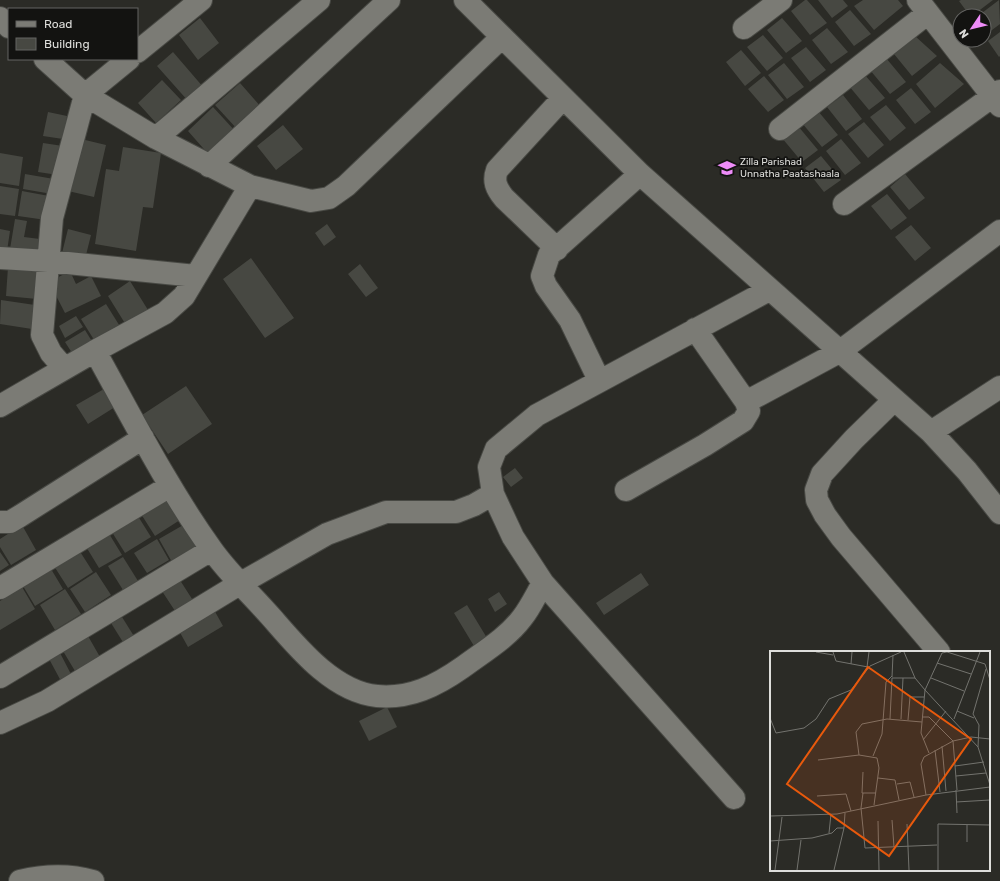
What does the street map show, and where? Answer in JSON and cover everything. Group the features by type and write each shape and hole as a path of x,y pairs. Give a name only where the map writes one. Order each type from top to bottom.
{"street":[{"path":"138,51 201,0"},
{"path":"156,138 319,0"},
{"path":"209,166 389,0"},
{"path":"465,0 640,174 769,290 931,432 999,508"},
{"path":"744,28 781,0"},
{"path":"780,128 923,6 997,98 844,204"},
{"path":"0,18 8,26"},
{"path":"46,60 85,95 156,138 250,186 311,201 329,198 346,186 502,37"},
{"path":"64,368 51,353 42,335 52,218 85,95 128,60"},
{"path":"557,249 504,198 497,188 494,178 497,170 563,98"},
{"path":"599,380 570,320 546,286 542,276 549,255 640,174"},
{"path":"0,406 64,368 165,313 184,296 250,186"},
{"path":"746,402 839,352 1000,231"},
{"path":"0,258 48,261 196,276"},
{"path":"734,798 543,583 513,537 493,494 488,467 496,450 537,414 769,290"},
{"path":"626,490 744,421 749,411 746,402 695,329"},
{"path":"95,351 170,486 211,550 307,657 332,678 353,689 375,696 405,696 422,691 457,671 498,642 522,618 543,583"},
{"path":"931,432 1000,387"},
{"path":"894,400 854,439 822,474 816,490 817,500 825,515 841,537 938,651"},
{"path":"0,522 10,522 143,438"},
{"path":"0,588 170,486"},
{"path":"0,723 47,702 241,583 328,534 386,512 456,512 474,505 493,494"},
{"path":"0,677 211,550"},
{"path":"20,881 39,876 75,876 93,881"}],"building":[{"path":"807,0 827,23 810,35 791,11"},
{"path":"818,0 843,0 848,6 832,18"},
{"path":"863,0 898,0 903,6 874,30 854,6"},
{"path":"993,0 982,8 964,8 959,1"},
{"path":"999,0 1000,24 992,30 992,8 988,8"},
{"path":"850,10 871,34 854,46 835,22"},
{"path":"200,18 219,43 198,60 179,35"},
{"path":"782,18 802,41 786,53 767,30"},
{"path":"827,28 848,52 831,64 812,40"},
{"path":"1000,32 999,57 992,47 992,38"},
{"path":"763,35 783,58 767,71 747,47"},
{"path":"915,36 937,56 912,76 894,54"},
{"path":"806,47 826,70 810,82 791,58"},
{"path":"741,50 761,73 745,86 726,62"},
{"path":"173,52 204,88 189,102 157,66"},
{"path":"886,58 906,82 890,94 870,70"},
{"path":"784,63 804,87 787,99 768,75"},
{"path":"940,63 964,84 935,108 916,84"},
{"path":"864,74 885,98 869,110 849,86"},
{"path":"764,76 784,100 768,112 748,89"},
{"path":"162,80 181,100 156,123 138,103"},
{"path":"240,83 262,108 238,130 215,105"},
{"path":"911,88 931,112 915,124 896,100"},
{"path":"843,95 862,119 846,131 827,107"},
{"path":"886,105 906,128 890,141 870,117"},
{"path":"213,107 236,132 210,156 188,131"},
{"path":"818,111 838,135 822,147 802,123"},
{"path":"48,112 67,116 63,139 43,136"},
{"path":"864,122 884,145 868,158 848,134"},
{"path":"283,125 303,149 276,170 257,146"},
{"path":"798,126 818,150 802,162 782,138"},
{"path":"81,139 106,145 94,197 68,191"},
{"path":"841,139 861,163 845,175 826,151"},
{"path":"43,143 63,146 58,175 38,172"},
{"path":"123,147 161,153 153,208 143,207 136,251 95,244 106,169 119,171"},
{"path":"0,153 23,157 19,186 0,183"},
{"path":"821,156 841,180 824,192 805,168"},
{"path":"25,174 54,179 52,194 23,189"},
{"path":"905,174 925,198 909,210 890,187"},
{"path":"0,186 19,189 15,216 0,214"},
{"path":"22,191 49,196 46,220 18,216"},
{"path":"887,194 907,218 891,230 871,206"},
{"path":"15,219 27,221 24,237 40,239 38,253 10,249"},
{"path":"327,224 336,237 324,246 315,233"},
{"path":"911,225 931,248 915,261 895,237"},
{"path":"0,229 10,231 7,251 0,249"},
{"path":"68,229 91,235 85,259 62,253"},
{"path":"251,258 294,318 265,338 223,279"},
{"path":"360,264 378,288 366,297 348,274"},
{"path":"8,267 39,269 37,299 6,296"},
{"path":"70,271 76,284 91,276 101,296 65,313 49,282"},
{"path":"130,281 148,310 126,325 108,296"},
{"path":"1,300 35,305 32,329 0,324"},
{"path":"106,304 121,328 96,343 81,319"},
{"path":"76,316 83,327 65,338 59,326"},
{"path":"85,330 93,343 74,356 65,342"},
{"path":"186,386 212,424 168,454 142,415"},
{"path":"104,389 115,407 88,424 76,405"},
{"path":"515,468 523,478 511,487 503,477"},
{"path":"166,498 180,520 155,536 141,514"},
{"path":"136,513 151,537 125,553 110,529"},
{"path":"185,524 198,547 172,562 159,539"},
{"path":"22,525 36,550 11,565 0,547 0,539"},
{"path":"108,532 122,555 99,568 85,545"},
{"path":"157,539 169,560 147,573 134,553"},
{"path":"79,550 93,572 68,588 54,566"},
{"path":"0,552 9,565 0,571"},
{"path":"123,557 138,581 123,590 108,566"},
{"path":"51,569 63,589 35,606 23,586"},
{"path":"96,572 111,595 85,612 70,589"},
{"path":"641,573 649,585 604,615 596,603"},
{"path":"176,574 194,602 177,614 158,585"},
{"path":"22,587 35,609 0,630 0,601"},
{"path":"65,589 81,614 55,630 40,605"},
{"path":"499,592 507,604 495,612 488,599"},
{"path":"467,605 487,638 474,646 454,613"},
{"path":"213,608 223,626 188,647 178,629"},
{"path":"122,617 137,641 126,647 111,623"},
{"path":"88,636 100,657 75,671 63,651"},
{"path":"59,651 73,678 62,683 48,657"},
{"path":"387,707 397,727 369,741 359,721"}],"place":[{"name":"Zilla Parishad Unnatha Paatashaala","path":"727,168"}]}
